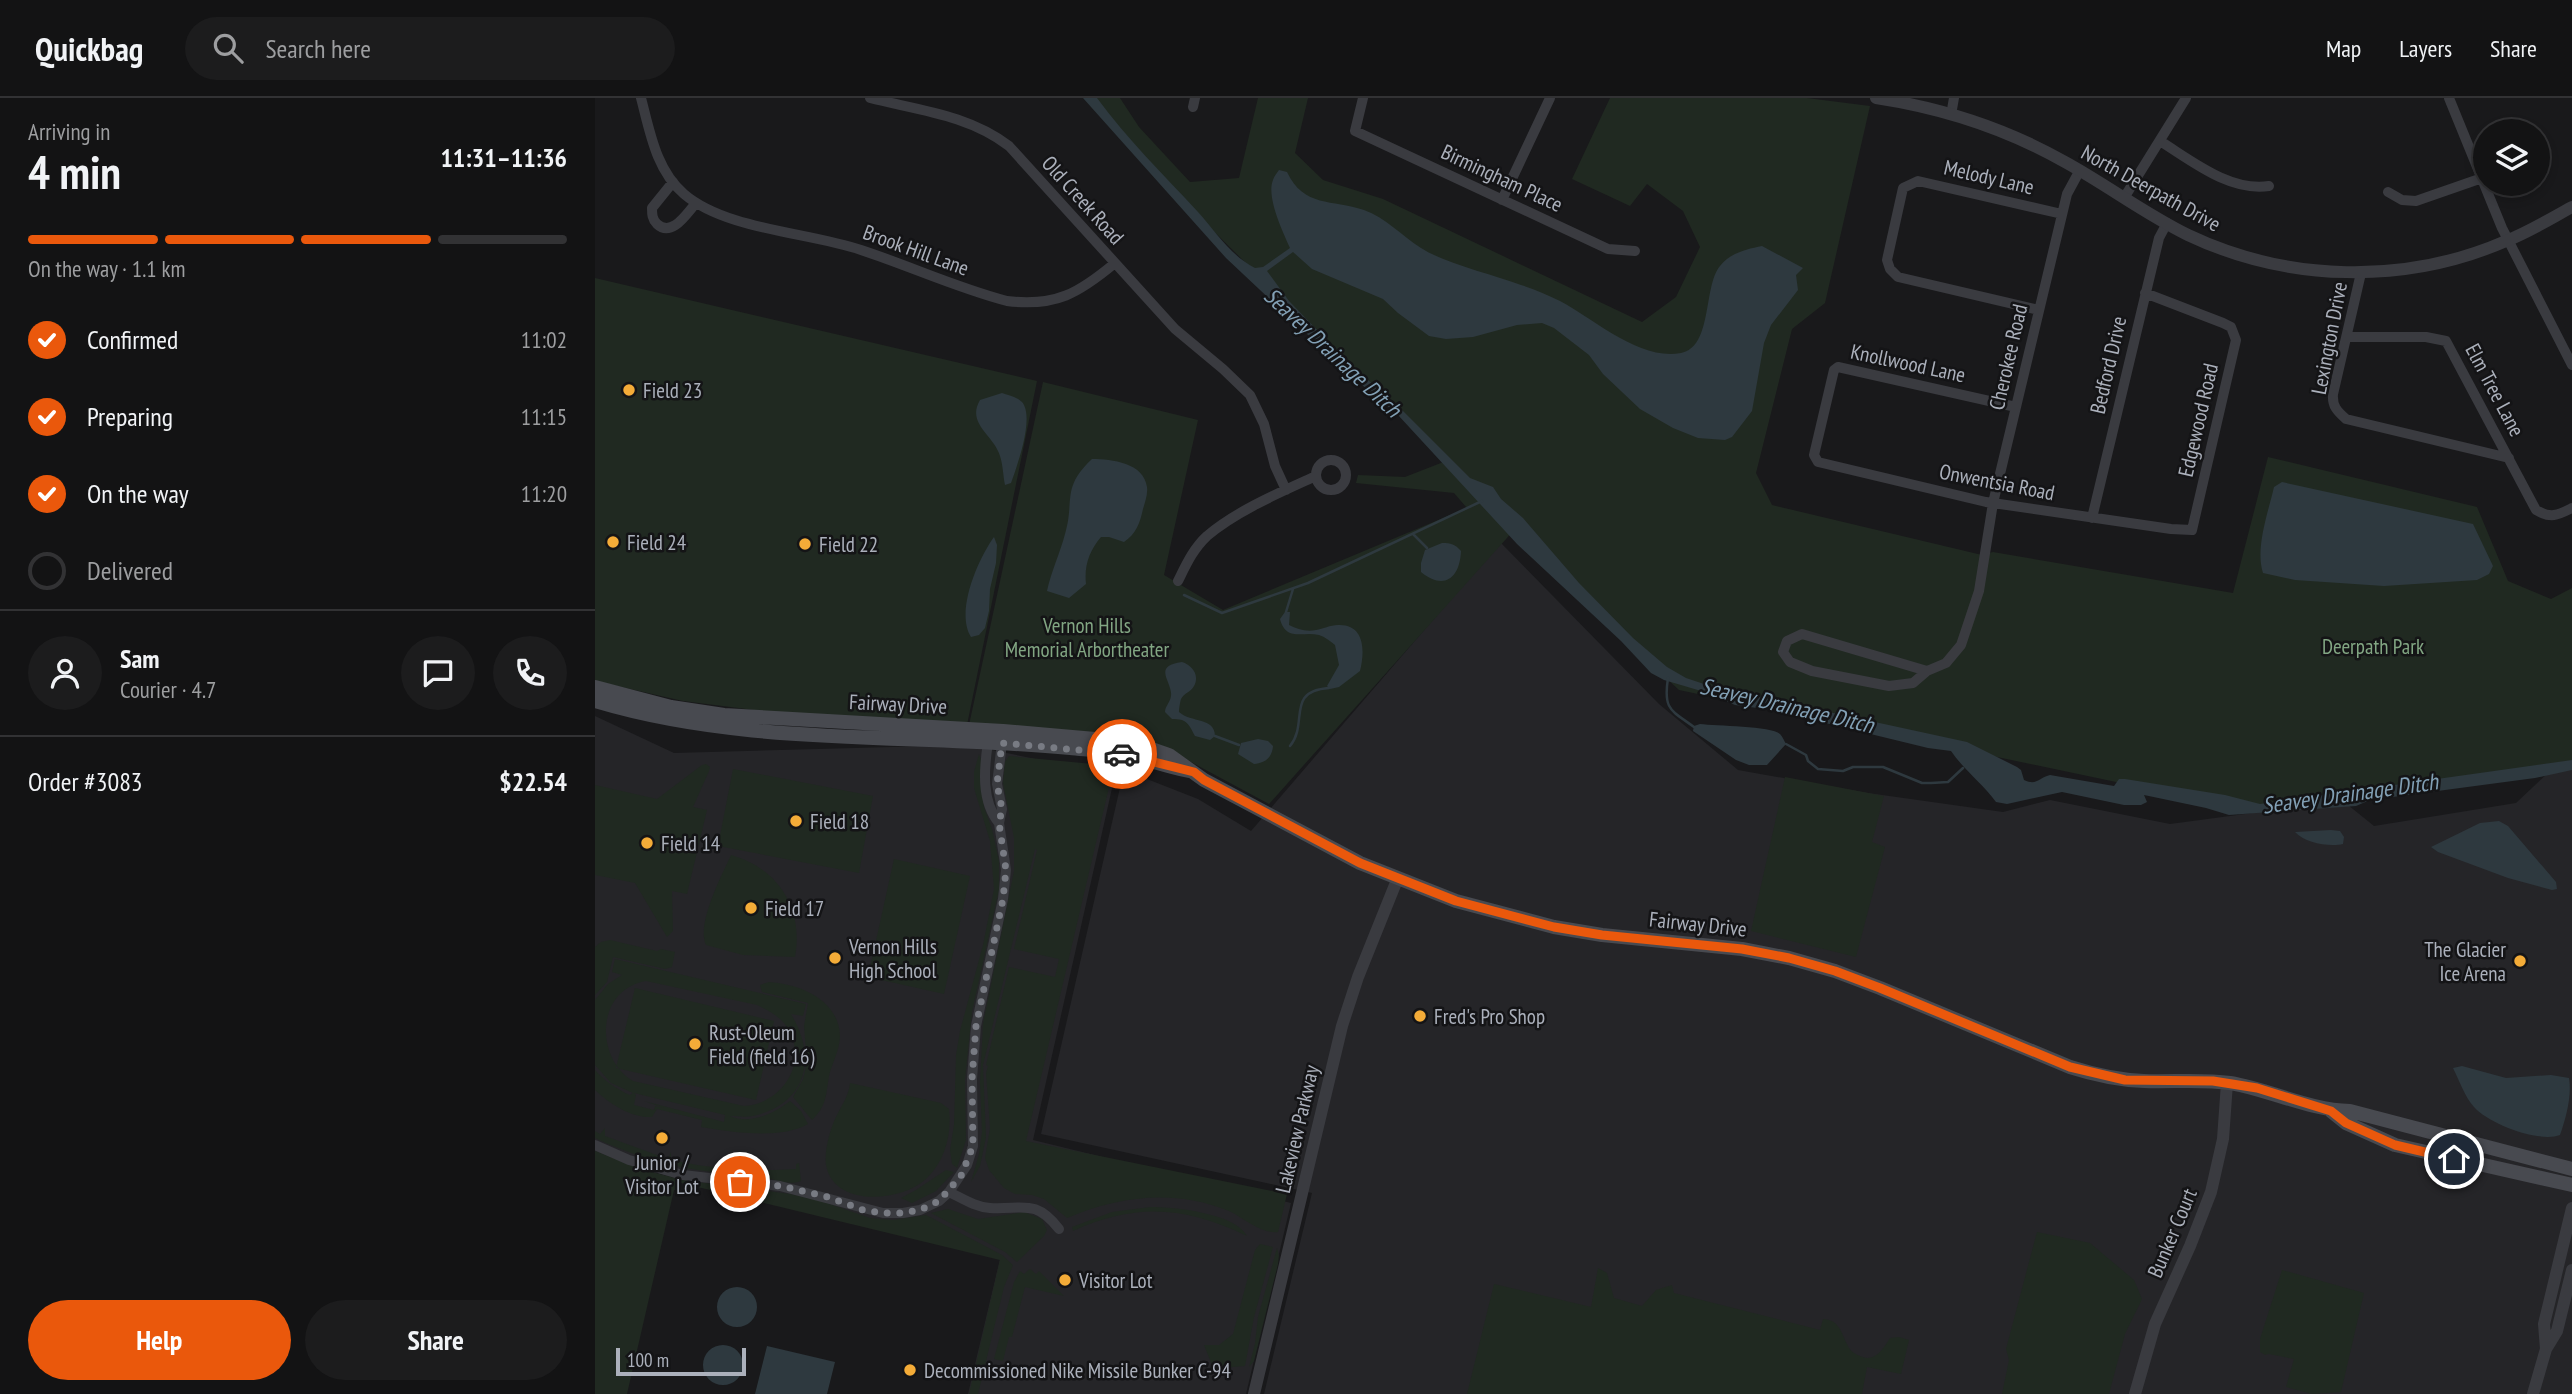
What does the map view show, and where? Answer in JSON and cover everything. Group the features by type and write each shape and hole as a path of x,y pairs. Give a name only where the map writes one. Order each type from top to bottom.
{"main road":[{"name":"Fairway Drive","path":"595,687 671,706 725,715 1003,731 1131,744 1169,755 1204,780 1317,841 1397,880 1456,901 1554,927 1602,935 1742,949 1789,958 1880,988 2070,1067 2094,1074 2125,1080 2227,1083 2257,1088 2331,1111 2350,1111 2572,1169"},
{"name":"Fairway Drive","path":"595,701 649,715 733,728 995,743 1121,754 1194,772"},
{"name":"Fairway Drive","path":"2331,1111 2346,1123 2395,1145 2572,1185"}],"street":[{"name":"Brook Hill Lane","path":"641,98 653,145 673,182 696,203 723,216 859,249 1007,302 1051,301 1066,297 1092,283 1115,263"},
{"name":"Old Creek Road","path":"870,98 962,120 995,135 1009,146 1175,330 1250,395 1264,424 1275,466 1286,490"},
{"name":"Birmingham Place","path":"1363,98 1355,131 1608,250 1635,251"},
{"path":"1502,200 1550,98"},
{"name":"North Deerpath Drive","path":"1876,98 1951,115 2020,139 2209,244 2262,262 2305,270 2361,272 2426,265 2509,240 2572,207"},
{"path":"1951,115 1954,98"},
{"path":"2124,198 2186,98"},
{"path":"2449,98 2473,154"},
{"path":"2161,141 2199,165 2243,187 2269,186"},
{"name":"Cherokee Road","path":"1927,671 1802,634 1787,641 1783,652 1790,662 1812,671 1889,686 1913,684 1927,671 1946,663 1961,645 1979,591 1993,503 2067,194 2080,170"},
{"name":"Melody Lane","path":"2039,310 1898,277 1890,270 1887,254 1903,188 1918,181 2062,214"},
{"path":"2388,192 2402,200 2416,201 2473,181"},
{"path":"673,182 652,208 653,218 659,226 668,228 678,224 696,203"},
{"path":"2491,196 2509,240 2572,365"},
{"name":"Bedford Drive","path":"2092,518 2145,293 2159,238 2167,223"},
{"name":"Lexington Drive","path":"2361,272 2333,394 2332,413 2346,419 2509,458"},
{"name":"Edgewood Road","path":"2145,293 2223,323 2234,332 2236,340 2192,530 2171,529"},
{"name":"Elm Tree Lane","path":"2347,337 2426,337 2446,341 2534,507 2544,519 2572,508"},
{"name":"Knollwood Lane","path":"1818,462 1814,452 1834,370 1838,367 2016,407"},
{"name":"Onwentsia Road","path":"1818,462 1993,503 2171,529"},
{"path":"1178,581 1194,551 1206,537 1222,525 1316,476"},
{"path":"595,1144 629,1160 683,1175 781,1186 883,1213 920,1210 939,1201 949,1192 967,1165 973,1146 972,1079 976,1026 1003,899 1006,870 999,823 990,812 986,792 995,743"},
{"name":"Lakeview Parkway","path":"1254,1394 1342,1026 1358,976 1397,880"},
{"name":"Bunker Court","path":"2135,1394 2155,1324 2211,1192 2223,1139 2227,1083"},
{"path":"949,1192 976,1205 991,1208 1031,1207 1049,1217 1059,1229"},
{"path":"2546,1349 2544,1324 2572,1208"},
{"path":"2533,1394 2546,1349 2557,1331 2572,1270"}],"shaded area":[{"path":"1500,542 1659,704 1738,770 1868,793 2003,812 2050,800 2170,824 2343,801 2374,826 2516,803 2550,771 2572,770 2572,1394 1264,1394 1312,1193 1041,1134 1124,770 1198,799 1251,831"},
{"name":"Vernon Hills High School","path":"595,716 674,753 967,745 1115,775 1033,1140 1291,1203 1246,1394 968,1394 1000,1259 692,1184 595,1152"}],"green space":[{"name":"Deerpath Park","path":"1084,98 1120,98 1139,127 1190,182 1239,178 1258,98 1308,98 1295,153 1323,180 1383,199 1642,322 1676,297 1700,247 1683,211 1647,184 1630,206 1572,179 1610,98 1807,98 1870,106 1825,303 1792,329 1756,473 1772,505 1982,555 1993,552 2233,593 2268,457 2477,507 2508,581 2551,599 2572,588 2572,768 2263,813 1679,690 1587,605 1515,529 1269,804 1178,755 969,725 1043,382 1198,420 1164,575 1223,610 1467,508 1454,493 1356,483 1358,475 1405,477 1446,461 1166,184"},
{"path":"595,278 1037,381 967,725 778,713 683,701 595,681"},
{"path":"979,754 982,763 984,807 999,861 999,890 972,1012 965,1080 966,1140 957,1168 952,1164 950,1150 954,1125 956,1055 994,889 990,841 974,788 974,772"},
{"path":"1009,756 1114,766 1026,1141 1287,1194 1278,1232 1259,1228 1229,1211 1208,1204 1168,1198 1127,1200 1067,1218 1044,1199 1015,1194 1004,1188 989,1170 985,1158 990,1128 986,1065 1009,967 1055,977 1059,959 1014,949 1037,850 1035,849 983,1065 986,1137 980,1166 971,1182 982,1132 980,1082 983,1024 1014,871 1014,838 1003,783 1005,762"},
{"name":"Field 14","path":"706,764 710,767 709,771 693,807 707,810 687,894 672,891 673,931 667,937 635,883 595,875 595,785 657,799"},
{"name":"Field 18","path":"733,769 873,796 859,873 718,846"},
{"path":"1785,777 1884,796 1872,842 1885,847 1856,957 1751,931"},
{"name":"Field 17","path":"731,855 762,870 784,893 795,923 795,957 743,955 706,945 704,925 707,913"},
{"path":"894,859 970,876 944,994 868,977"},
{"path":"610,940 657,951 661,949 675,952 672,967 665,969 613,957 607,982 595,995 595,947"},
{"path":"615,959 806,1004 803,1016 791,1014 804,1045 803,1075 797,1088 788,1099 774,1108 754,1116 730,1116 745,1119 761,1117 790,1101 801,1111 808,1124 784,1132 726,1131 701,1127 702,1120 657,1109 652,1117 636,1115 607,1100 595,1090 595,1070 615,1087 630,1095 633,1093 611,1083 595,1065 595,1000 608,984 622,975 612,972","holes":["646,981 757,1005 776,1015 787,1027 794,1045 795,1058 787,1081 769,1099 744,1106 633,1081 621,1071 612,1057 606,1026 609,1011 617,997 629,987","634,1093 725,1115 724,1122 644,1101 664,1108 655,1106 654,1110 634,1105"]},
{"path":"769,982 792,986 815,996 825,1003 838,1022 840,1041 825,1099 821,1110 812,1120 793,1097 803,1079 807,1062 804,1026 808,1003 762,992 760,985"},
{"name":"Rust-Oleum Field (field 16)","path":"635,988 774,1021 756,1100 616,1068"},
{"path":"850,1083 941,1103 949,1109 946,1147 933,1172 915,1187 901,1193 870,1197 841,1189 832,1179 826,1165 827,1147"},
{"path":"605,1128 605,1136 668,1159 671,1152 671,1160 687,1163 718,1168 765,1170 796,1169 796,1164 799,1163 801,1181 787,1183 658,1162 595,1138 595,1131 600,1134"},
{"path":"595,1151 645,1170 682,1180 790,1194 821,1201 870,1218 893,1220 926,1215 1002,1255 1013,1265 1004,1287 978,1394 969,1394 1000,1260 681,1183 679,1191 674,1190 627,1394 595,1394"},
{"path":"946,1170 954,1172 936,1191 912,1203 901,1198 916,1190"},
{"path":"1150,1207 1188,1210 1217,1217 1240,1228 1247,1236 1203,1219 1161,1212 1119,1215 1073,1231 1072,1227 1112,1212"},
{"path":"948,1209 978,1219 1024,1212 1042,1219 1047,1230 1017,1262 1005,1252 931,1213"},
{"path":"2037,1232 2090,1243 2134,1280 2142,1299 2125,1334 2109,1394 2002,1394 2009,1360 2006,1349"},
{"path":"1260,1244 1273,1247 1254,1317 1245,1366 1220,1368 1212,1365 1204,1345 1219,1345 1233,1334 1255,1250"},
{"path":"1277,1248 1278,1264 1254,1361 1249,1367 1258,1317"},
{"path":"1598,1268 1607,1273 1614,1298 1642,1306 1656,1290 1672,1285 1674,1293 1820,1330 1823,1319 1829,1320 1839,1328 1851,1351 1865,1358 1878,1354 1890,1338 1909,1340 1901,1374 1867,1367 1862,1394 1467,1394 1494,1284 1591,1307"},
{"path":"1030,1269 1036,1274 1039,1271 1064,1296 1025,1287 1003,1361 994,1359 1014,1282 1020,1271 1024,1274"},
{"path":"2282,1270 2364,1293 2341,1392 2312,1394 2286,1387 2294,1359 2260,1352 2260,1339"}],"water":[{"name":"Seavey Drainage Ditch","path":"1083,98 1097,98 1224,243 1238,257 1255,268 1263,267 1290,248 1276,214 1272,196 1271,187 1279,170 1287,172 1294,184 1310,197 1372,213 1431,254 1546,294 1618,337 1650,351 1665,354 1681,353 1691,348 1698,340 1715,275 1729,258 1762,246 1803,268 1796,275 1798,290 1771,325 1764,343 1752,411 1732,437 1725,440 1698,438 1673,428 1640,409 1603,374 1589,355 1554,328 1542,323 1517,325 1473,337 1446,339 1429,336 1383,299 1312,269 1293,252 1267,271 1289,301 1353,367 1399,407 1470,478 1493,487 1501,499 1523,518 1579,583 1633,638 1667,667 1686,678 1713,687 1967,742 2017,767 2024,780 2032,782 2050,775 2114,786 2119,779 2125,779 2225,795 2260,804 2572,760 2572,770 2535,778 2370,800 2356,806 2229,815 2144,795 2147,802 2141,805 2124,805 2062,792 2007,804 1996,802 1951,751 1928,748 1772,710 1735,705 1708,693 1664,680 1651,673 1621,641 1517,544 1398,415 1356,380 1226,258"},
{"path":"1002,393 1022,402 1027,419 1024,442 1011,483 1005,485 1000,456 976,416 980,400"},
{"path":"1092,459 1109,460 1134,468 1145,479 1147,495 1134,532 1124,542 1101,537 1088,559 1086,584 1069,598 1047,591 1068,522 1072,487 1082,469"},
{"path":"2282,482 2473,524 2493,566 2489,574 2477,580 2384,586 2295,580 2263,573 2263,530 2274,487"},
{"path":"994,537 997,545 996,563 990,589 989,611 985,628 979,635 971,637 967,626 967,600 981,558"},
{"path":"1442,543 1453,544 1459,549 1460,560 1454,575 1449,579 1437,581 1421,572 1421,563 1425,550"},
{"path":"1285,612 1290,612 1289,625 1302,630 1312,631 1338,625 1354,629 1362,647 1360,671 1339,687 1330,689 1327,686 1339,665 1335,645 1319,635 1286,631 1280,619"},
{"path":"1182,662 1192,668 1196,682 1181,699 1179,712 1211,726 1215,736 1210,740 1195,736 1187,723 1172,719 1165,712 1171,691 1165,671 1167,667"},
{"path":"1700,724 1775,731 1786,744 1767,765 1749,765 1736,760 1693,731 1694,726"},
{"path":"1258,739 1268,741 1273,746 1267,759 1254,764 1238,754 1241,743"},
{"path":"2499,821 2508,826 2556,882 2557,889 2508,878 2431,847 2480,823"},
{"path":"2340,831 2344,837 2343,844 2317,843 2295,832"},
{"path":"2462,1066 2506,1078 2551,1075 2569,1078 2569,1099 2560,1135 2551,1137 2528,1134 2502,1125 2481,1113 2468,1098 2453,1068"},
{"path":"737,1287 751,1293 757,1307 751,1321 737,1327 723,1321 717,1307 723,1293"},
{"path":"723,1345 737,1351 743,1365 737,1379 723,1385 709,1379 703,1365 709,1351"},
{"path":"767,1346 835,1362 827,1394 755,1394"}],"waterway":[{"path":"1184,595 1222,613 1308,583 1482,501"},
{"path":"1413,534 1427,548"},
{"path":"1286,612 1293,589"},
{"path":"1668,678 1668,703 1680,717 1694,727"},
{"path":"1290,746 1298,728 1302,702 1315,690 1329,688"},
{"path":"1215,736 1239,745"},
{"path":"1786,744 1806,755 1808,761 1818,769 1843,771 1853,767 1883,767 1922,783 1931,783 1948,782 1963,768"}],"way so far":[{"path":"740,1182 781,1186 828,1197 863,1210 883,1213 920,1210 939,1201 949,1192 967,1165 973,1146 972,1079 976,1026 1003,899 1006,870 999,823 1002,809 997,784 1002,743 1122,754"}],"place":[{"name":"Field 23","path":"629,390"},
{"name":"Field 24","path":"613,542"},
{"name":"Field 22","path":"805,544"},
{"name":"Field 18","path":"796,821"},
{"name":"Field 14","path":"647,843"},
{"name":"Field 17","path":"751,908"},
{"name":"Vernon Hills High School","path":"835,958"},
{"name":"The Glacier Ice Arena","path":"2520,961"},
{"name":"Fred's Pro Shop","path":"1420,1016"},
{"name":"Rust-Oleum Field (field 16)","path":"695,1044"},
{"name":"Junior / Visitor Lot","path":"662,1138"},
{"name":"Visitor Lot","path":"1065,1280"},
{"name":"Decommissioned Nike Missile Bunker C-94","path":"910,1370"}],"route":[{"path":"1122,754 1194,772 1204,780 1360,863 1410,885 1498,914 1602,935 1742,949 1789,958 1880,988 2070,1067 2125,1080 2213,1081 2257,1088 2331,1111 2346,1123 2395,1145 2454,1159"}],"park label":[{"name":"Vernon Hills Memorial Arbortheater","path":"1087,637"}]}
